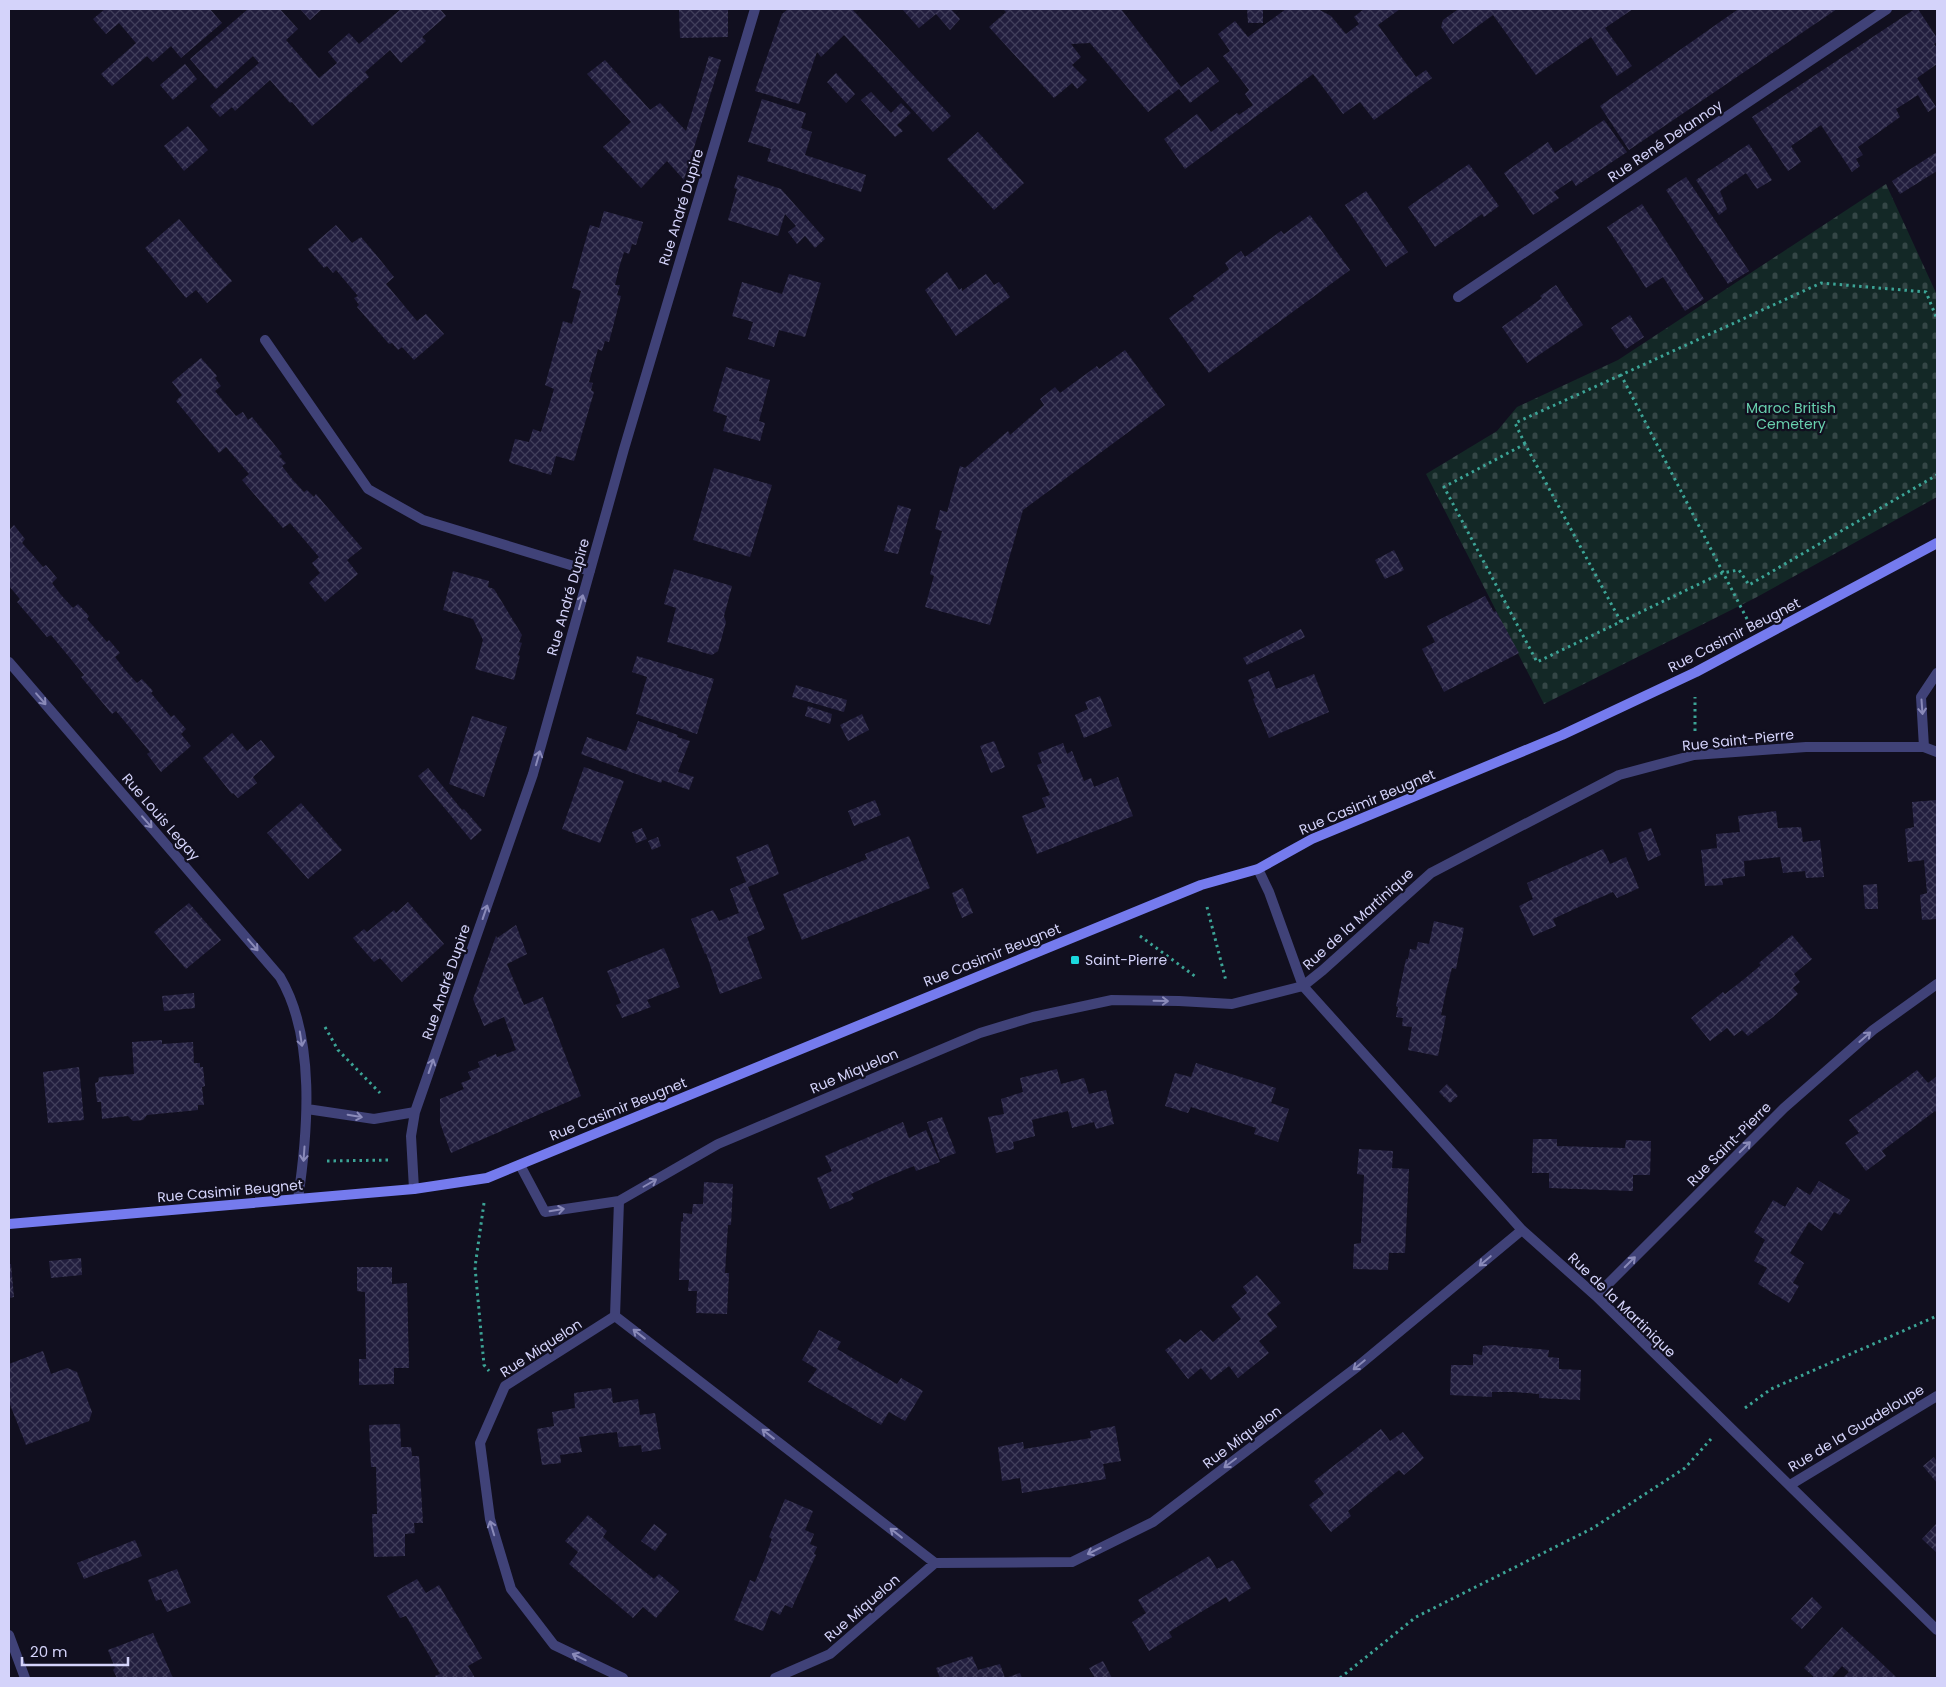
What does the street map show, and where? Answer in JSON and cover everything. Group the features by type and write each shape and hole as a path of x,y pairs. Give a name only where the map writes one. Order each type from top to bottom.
{"main road":[{"name":"Rue Casimir Beugnet","path":"9,1224 414,1189 487,1178 1116,919 1201,885 1258,869 1312,839 1562,735 1696,672 1937,543"}],"street":[{"name":"Rue André Dupire","path":"414,1189 410,1159 410,1136 415,1112 533,774 624,449 755,9"},
{"name":"Rue René Delannoy","path":"1458,297 1886,9"},
{"path":"265,340 368,489 423,520 590,572"},
{"name":"Rue Louis Legay","path":"9,662 280,977 289,992 302,1041 307,1109 304,1162 298,1199"},
{"path":"1924,747 1921,697 1937,673"},
{"name":"Rue Saint-Pierre","path":"1430,873 1619,775 1694,756 1806,747 1924,747 1937,752"},
{"name":"Rue de la Martinique","path":"1258,869 1269,892 1303,986 1522,1230 1596,1296 1937,1630"},
{"name":"Rue de la Martinique","path":"1112,1000 1232,1004 1303,986 1430,873"},
{"name":"Rue Saint-Pierre","path":"1596,1296 1784,1108 1873,1030 1937,984"},
{"name":"Rue Miquelon","path":"520,1165 544,1212 620,1201 718,1144 980,1033 1033,1017 1112,1000"},
{"path":"307,1109 374,1119 415,1112"},
{"path":"620,1201 615,1316 935,1563"},
{"name":"Rue Miquelon","path":"775,1678 830,1654 935,1563 1072,1562 1153,1522 1357,1367 1522,1230"},
{"name":"Rue Miquelon","path":"615,1316 505,1386 480,1443 490,1519 511,1589 554,1645 623,1678"},
{"name":"Rue de la Guadeloupe","path":"1790,1485 1937,1396"},
{"path":"9,1635 25,1678"}],"path":[{"path":"1621,622 1515,423 1821,282 1926,292 1937,319"},
{"path":"1621,374 1722,573 1758,639"},
{"path":"1525,444 1444,487 1537,662 1722,573 1739,570 1749,585 1937,475"},
{"path":"1694,756 1696,672"},
{"path":"1201,885 1232,1004"},
{"path":"1116,919 1232,1004"},
{"path":"323,1024 338,1050 385,1099 415,1112"},
{"path":"304,1162 410,1159"},
{"path":"487,1178 475,1267 484,1365 505,1386"},
{"path":"1340,1678 1416,1617 1593,1528 1678,1473 1685,1468 1725,1423 1770,1389 1937,1316"}],"green space":[{"name":"Maroc British Cemetery","path":"1886,184 1937,295 1937,497 1757,597 1544,704 1426,474 1497,431 1517,407 1618,360"}],"building":[{"path":"105,9 210,9 222,23 181,58 171,46 153,62 147,56 112,86 101,74 136,43 119,23 106,34 93,19"},
{"path":"248,9 280,9 298,29 286,40 319,78 337,63 328,52 349,33 359,44 401,9 440,9 446,16 422,37 426,41 401,63 390,50 365,72 369,77 312,126 270,80 235,111 232,107 220,117 210,106 259,63 253,56 216,89 190,59"},
{"path":"300,9 322,9 310,20"},
{"path":"679,9 728,9 728,37 680,38"},
{"path":"788,9 852,9 951,116 933,132 844,35 821,57 817,52 799,104 755,91 782,14"},
{"path":"902,9 951,9 960,19 950,30 936,14 919,28"},
{"path":"1003,9 1121,9 1181,87 1208,67 1219,81 1190,103 1179,89 1148,112 1090,43 1071,44 1081,57 1072,65 1087,80 1077,89 1072,83 1054,98 989,27 1006,12"},
{"path":"1247,9 1263,9 1263,23 1248,23"},
{"path":"1286,9 1318,9 1331,16 1346,34 1359,24 1354,17 1364,9 1400,9 1378,25 1416,77 1426,70 1432,78 1374,120 1360,102 1343,114 1313,74 1185,169 1164,139 1197,114 1211,132 1237,113 1239,115 1253,105 1245,94 1249,90 1223,56 1230,51 1218,34 1235,21 1248,37"},
{"path":"1456,9 1633,9 1605,28 1632,66 1617,76 1591,37 1536,75 1493,15 1453,44 1441,27 1443,20"},
{"path":"1736,9 1837,9 1629,150 1600,106"},
{"path":"1915,9 1918,9 1937,38 1937,42 1934,44 1937,48 1937,64 1917,78 1936,107 1928,112 1918,95 1896,109 1900,117 1858,147 1863,155 1856,159 1860,166 1852,172 1821,125 1791,146 1801,162 1788,171 1752,117"},
{"path":"709,56 721,60 684,180 667,161 641,188 603,147 631,122 587,74 605,60 650,110 660,103 686,131"},
{"path":"185,64 197,79 173,100 160,85"},
{"path":"836,73 855,94 846,103 827,82"},
{"path":"871,92 891,113 901,103 911,113 897,125 903,131 895,137 861,100"},
{"path":"762,99 806,113 801,128 812,132 805,155 866,175 861,192 767,161 771,149 748,142"},
{"path":"1604,120 1627,152 1576,186 1572,180 1554,192 1559,198 1533,215 1504,173 1548,142 1555,153"},
{"path":"188,126 208,150 184,171 164,146"},
{"path":"978,132 1024,183 994,210 947,159"},
{"path":"1749,144 1772,180 1757,189 1746,173 1720,191 1727,209 1719,215 1696,180"},
{"path":"1937,152 1937,171 1900,194 1892,181"},
{"path":"1469,164 1499,206 1484,217 1482,214 1435,247 1408,207"},
{"path":"738,175 781,189 825,239 815,248 805,236 797,244 788,232 796,226 785,214 778,236 728,220 737,189 734,188"},
{"path":"1686,177 1749,271 1728,284 1666,190"},
{"path":"1366,191 1408,252 1386,267 1345,205"},
{"path":"1642,204 1704,299 1685,311 1663,277 1646,288 1607,227"},
{"path":"604,211 643,222 636,245 632,244 629,254 624,252 619,268 615,285 620,285 617,295 621,296 609,342 605,341 602,351 598,349 589,382 593,383 591,390 594,392 574,461 556,456 551,475 509,461 515,439 529,442 533,429 541,432 554,389 545,385 563,321 572,324 581,291 572,288 590,225 599,228"},
{"path":"1310,215 1350,270 1209,373 1169,318 1195,299 1193,296 1229,269 1225,263 1241,251 1245,257 1281,231 1284,234"},
{"path":"179,219 232,281 207,303 196,290 186,298 145,248"},
{"path":"336,225 352,243 361,237 394,277 386,284 417,321 426,314 444,334 414,360 402,347 398,350 392,343 389,344 357,307 359,305 354,298 358,296 336,270 333,273 327,266 324,268 308,249"},
{"path":"947,272 959,290 962,288 962,291 986,274 994,285 999,282 1010,297 956,336 925,290"},
{"path":"789,274 821,283 805,337 779,330 774,347 748,339 753,322 732,316 742,282 782,294"},
{"path":"1556,285 1583,325 1527,363 1502,327 1542,298 1540,296"},
{"path":"1630,315 1644,337 1626,349 1611,328"},
{"path":"1125,350 1165,405 1023,510 990,625 925,607 934,576 930,574 942,531 935,529 940,510 947,512 960,466 965,468 1008,431 1010,435 1044,405 1040,399 1055,387 1060,393 1097,366 1099,369"},
{"path":"201,358 217,376 215,378 221,386 215,391 236,416 243,412 248,420 252,417 282,454 279,456 286,463 282,466 292,479 304,492 307,490 314,497 316,494 362,548 347,560 358,574 325,602 309,583 320,573 312,563 319,557 290,523 283,528 242,480 249,474 226,447 219,453 176,401 182,395 172,382"},
{"path":"726,367 770,380 759,421 765,423 760,441 723,431 727,416 713,411"},
{"path":"714,468 772,485 750,557 693,540"},
{"path":"898,505 911,509 898,554 884,551"},
{"path":"14,525 25,539 22,543 43,567 46,565 57,578 52,583 61,595 73,608 78,604 89,616 87,619 107,642 109,640 120,653 115,657 125,670 137,683 142,679 171,717 174,715 186,729 181,734 191,746 161,772 147,754 150,752 116,711 112,714 81,677 84,675 51,635 47,637 17,602 20,599 9,586 9,530"},
{"path":"1394,550 1404,570 1385,579 1375,560"},
{"path":"674,569 732,586 724,616 726,622 718,651 712,655 667,642 676,608 664,604"},
{"path":"453,571 489,581 488,587 494,589 522,635 519,642 522,643 514,680 475,669 483,640 473,619 443,610"},
{"path":"1485,596 1494,612 1496,611 1519,653 1444,692 1422,649 1435,642 1427,626"},
{"path":"1301,629 1305,637 1247,665 1243,658"},
{"path":"637,656 714,679 697,734 636,714 647,677 632,672"},
{"path":"1269,671 1276,689 1314,674 1329,712 1269,738 1253,699 1255,698 1248,680"},
{"path":"796,685 847,700 844,712 792,697"},
{"path":"1100,696 1112,726 1084,738 1075,715 1088,709 1085,702"},
{"path":"808,706 832,714 830,724 805,716"},
{"path":"862,714 869,730 848,741 840,725"},
{"path":"472,716 507,727 484,797 449,784"},
{"path":"638,721 690,741 678,772 694,777 689,790 662,780 661,783 581,754 587,737 626,751"},
{"path":"232,733 247,751 261,740 275,757 253,777 257,783 238,798 232,794 203,758"},
{"path":"994,741 1005,767 991,773 980,746"},
{"path":"1063,743 1067,754 1072,751 1084,781 1091,778 1094,787 1118,777 1133,816 1037,854 1022,816 1046,807 1042,798 1050,795 1037,765 1042,763 1038,753"},
{"path":"584,767 624,781 600,843 562,829"},
{"path":"428,768 462,810 464,809 482,830 471,840 418,776"},
{"path":"875,800 881,815 854,826 848,811"},
{"path":"1937,800 1937,919 1922,920 1920,895 1927,893 1924,860 1908,862 1905,829 1914,827 1912,802"},
{"path":"301,803 342,850 308,879 267,833"},
{"path":"1776,811 1778,828 1801,827 1803,842 1820,840 1824,877 1806,878 1805,871 1783,873 1780,857 1744,861 1745,876 1722,879 1723,885 1705,886 1701,850 1717,848 1716,834 1740,832 1738,816"},
{"path":"642,828 647,839 636,843 632,832"},
{"path":"1651,828 1661,855 1648,861 1638,833"},
{"path":"909,836 930,888 802,940 783,894 867,859 865,854"},
{"path":"658,837 661,846 652,850 648,841"},
{"path":"768,844 779,874 748,887 765,929 747,937 762,978 720,994 706,953 691,919 713,910 719,921 739,913 730,889 746,882 736,857"},
{"path":"1603,849 1610,864 1626,857 1639,888 1617,898 1613,892 1583,905 1553,919 1556,926 1533,936 1519,906 1533,899 1527,883"},
{"path":"1877,884 1878,909 1865,909 1863,885"},
{"path":"963,888 973,913 962,918 952,893"},
{"path":"408,902 444,944 402,982 380,958 374,962 353,938 364,929 367,932 394,910 396,913"},
{"path":"189,903 221,940 186,969 154,932"},
{"path":"1434,921 1464,928 1456,969 1452,968 1441,1015 1446,1016 1438,1056 1408,1050 1412,1027 1402,1026 1403,1018 1396,1017 1398,1007 1396,1006 1406,959 1408,959 1410,949 1416,950 1418,942 1429,944"},
{"path":"516,925 527,954 507,964 524,1005 543,997 581,1096 451,1153 440,1123 440,1099 464,1089 461,1083 471,1079 468,1072 480,1067 478,1062 496,1054 497,1057 516,1050 504,1017 484,1026 473,999 496,936 497,938"},
{"path":"1792,935 1812,959 1794,974 1800,982 1793,988 1798,994 1773,1017 1748,1036 1742,1030 1734,1036 1727,1028 1710,1041 1691,1018 1723,992 1725,994 1743,980 1761,965 1759,963"},
{"path":"664,948 680,987 647,1000 651,1007 622,1018 616,1005 621,1003 607,971"},
{"path":"194,993 195,1008 164,1011 162,996"},
{"path":"162,1040 162,1044 193,1042 194,1063 200,1063 200,1067 203,1067 205,1086 202,1087 204,1105 198,1105 198,1110 147,1115 143,1120 133,1121 128,1116 102,1119 101,1102 97,1102 95,1083 98,1082 99,1077 134,1074 132,1042"},
{"path":"1196,1063 1276,1088 1271,1103 1289,1109 1278,1142 1254,1134 1256,1128 1191,1107 1188,1113 1165,1106 1175,1073 1191,1077"},
{"path":"79,1067 84,1120 48,1123 43,1072"},
{"path":"1057,1069 1061,1084 1084,1078 1089,1094 1106,1090 1114,1124 1096,1129 1094,1122 1072,1128 1068,1111 1032,1120 1035,1136 1013,1142 1014,1149 996,1153 988,1117 1004,1114 1001,1099 1023,1092 1020,1078"},
{"path":"1917,1070 1928,1083 1937,1076 1937,1113 1935,1111 1882,1151 1886,1156 1866,1171 1845,1143 1859,1133 1849,1120"},
{"path":"1447,1084 1458,1096 1450,1103 1439,1092"},
{"path":"942,1117 956,1153 940,1159 927,1122"},
{"path":"903,1122 909,1138 926,1130 940,1162 916,1171 914,1166 882,1179 851,1194 854,1199 830,1209 817,1178 832,1171 825,1156"},
{"path":"1533,1139 1557,1139 1557,1146 1625,1148 1626,1140 1651,1141 1650,1175 1633,1175 1633,1191 1549,1188 1549,1173 1532,1173"},
{"path":"1359,1149 1393,1151 1392,1168 1409,1169 1405,1253 1389,1253 1388,1270 1353,1269 1354,1244 1361,1243 1364,1175 1357,1174"},
{"path":"1819,1181 1850,1200 1840,1215 1834,1212 1822,1231 1809,1222 1790,1253 1804,1263 1793,1283 1799,1286 1789,1303 1758,1284 1767,1268 1754,1261 1765,1240 1754,1232 1773,1200 1785,1207 1797,1187 1810,1195"},
{"path":"704,1182 733,1184 731,1225 728,1225 725,1273 729,1273 727,1314 696,1313 697,1291 688,1291 689,1280 679,1280 683,1213 692,1214 693,1204 703,1204"},
{"path":"81,1258 82,1275 51,1278 49,1261"},
{"path":"9,1264 11,1264 14,1297 9,1298"},
{"path":"357,1267 392,1267 392,1284 407,1283 409,1368 394,1368 394,1384 359,1385 359,1359 366,1359 365,1292 357,1291"},
{"path":"1257,1275 1281,1303 1267,1314 1277,1327 1259,1341 1269,1353 1238,1378 1229,1366 1211,1380 1201,1368 1188,1379 1165,1350 1180,1339 1185,1343 1201,1330 1213,1342 1241,1319 1231,1306 1247,1293 1243,1287"},
{"path":"819,1330 841,1342 837,1349 897,1384 901,1378 923,1391 905,1421 889,1412 881,1425 808,1382 817,1369 802,1360"},
{"path":"1492,1345 1549,1350 1548,1357 1559,1358 1559,1369 1581,1370 1580,1400 1539,1398 1539,1394 1514,1392 1492,1392 1492,1397 1450,1395 1451,1365 1473,1365 1473,1354 1482,1355 1483,1346"},
{"path":"43,1351 51,1374 67,1368 77,1372 92,1412 89,1421 26,1445 9,1402 9,1364"},
{"path":"611,1388 613,1403 638,1399 640,1415 655,1413 661,1449 642,1452 641,1445 619,1447 617,1432 599,1434 579,1437 582,1452 560,1455 561,1463 542,1465 537,1429 554,1426 552,1412 575,1408 574,1393"},
{"path":"400,1424 401,1447 411,1447 412,1456 419,1456 423,1523 414,1523 415,1533 405,1534 405,1556 374,1557 372,1514 377,1514 376,1467 371,1467 369,1425"},
{"path":"1115,1426 1121,1461 1103,1464 1106,1479 1022,1493 1020,1478 1002,1481 998,1447 1023,1442 1024,1449 1091,1438 1090,1431"},
{"path":"1381,1429 1390,1441 1403,1432 1424,1458 1404,1475 1399,1470 1348,1511 1351,1516 1331,1532 1309,1505 1324,1494 1314,1481"},
{"path":"1934,1457 1937,1462 1937,1483 1923,1466"},
{"path":"785,1499 813,1511 805,1530 814,1534 810,1544 817,1547 814,1554 816,1555 792,1608 785,1605 780,1615 771,1610 763,1631 734,1620 750,1580 755,1582 764,1561 772,1539 769,1537"},
{"path":"588,1515 607,1531 603,1537 629,1559 654,1579 659,1574 679,1591 656,1618 643,1607 633,1618 569,1564 578,1552 565,1541"},
{"path":"1937,1523 1937,1553 1922,1539"},
{"path":"654,1524 667,1534 655,1551 641,1541"},
{"path":"135,1540 142,1556 84,1579 77,1563"},
{"path":"1209,1556 1217,1569 1233,1560 1251,1588 1229,1602 1226,1597 1196,1615 1169,1632 1172,1637 1149,1651 1132,1622 1146,1613 1138,1600"},
{"path":"177,1569 191,1603 167,1612 161,1599 156,1601 148,1580"},
{"path":"417,1579 426,1593 439,1585 482,1658 468,1666 475,1678 436,1678 435,1676 440,1674 406,1616 400,1618 387,1596"},
{"path":"1812,1597 1822,1607 1802,1629 1791,1619"},
{"path":"1842,1627 1897,1678 1843,1678 1849,1672 1842,1666 1831,1678 1815,1678 1804,1668"},
{"path":"153,1633 173,1678 117,1678 108,1650"},
{"path":"972,1656 978,1670 1000,1664 1005,1678 940,1678 936,1668"},
{"path":"1103,1661 1112,1678 1095,1678 1089,1668"},
{"path":"1020,1673 1022,1678 1005,1678"}],"place":[{"name":"Saint-Pierre","path":"1075,960"}]}
